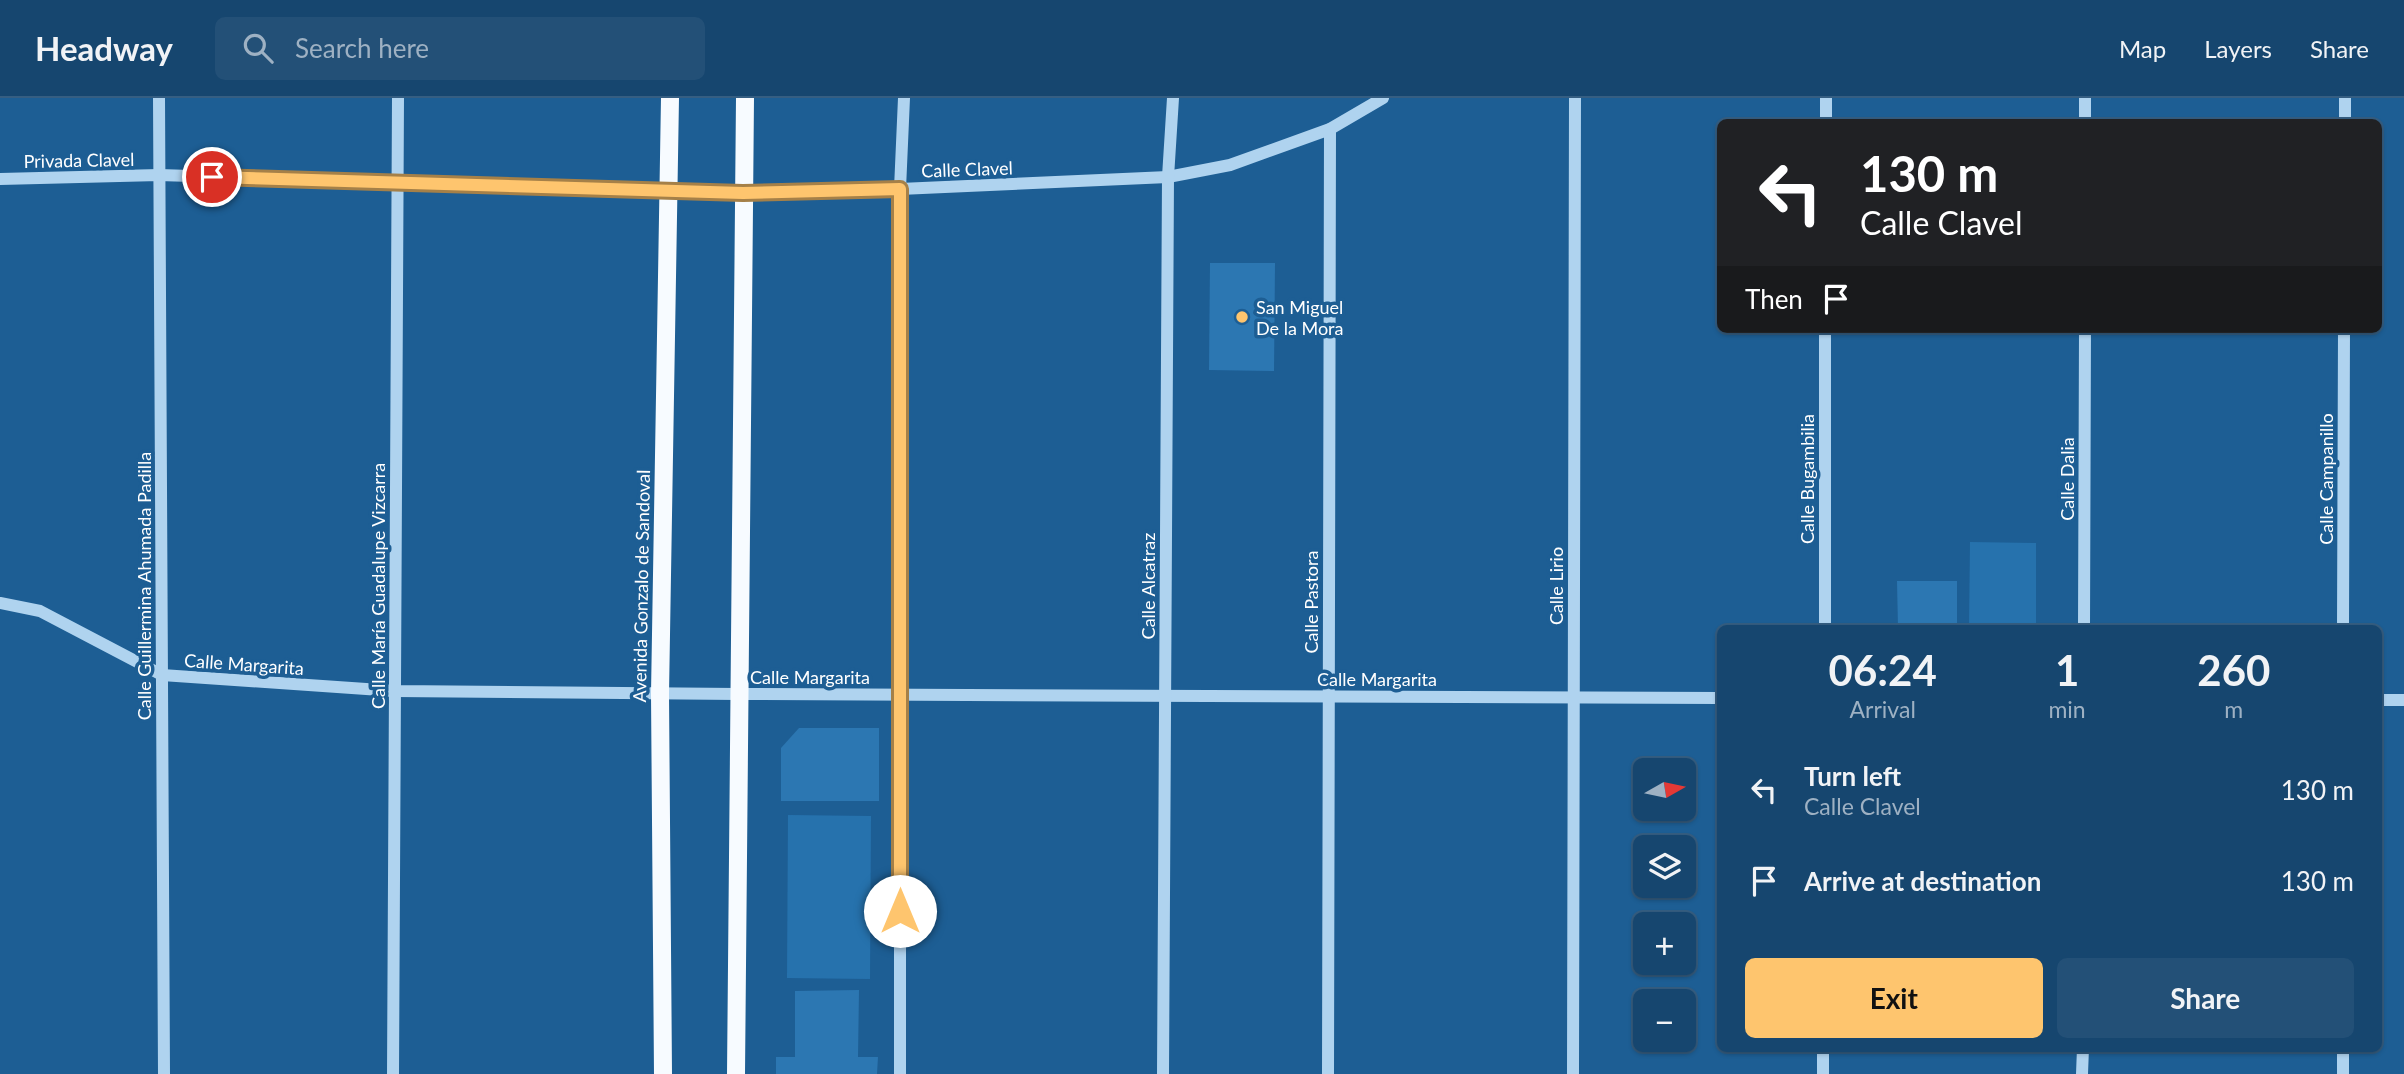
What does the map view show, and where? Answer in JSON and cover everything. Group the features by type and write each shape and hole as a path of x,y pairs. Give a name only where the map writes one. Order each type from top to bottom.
{"main road":[{"name":"Avenida Gonzalo de Sandoval","path":"663,1074 660,694 670,98"},
{"path":"736,1074 745,98"}],"street":[{"name":"Calle Guillermina Ahumada Padilla","path":"159,98 164,1074"},
{"name":"Calle María Guadalupe Vizcarra","path":"393,1074 398,98"},
{"path":"900,1074 900,189 904,98"},
{"name":"Calle Alcatraz","path":"1163,1074 1168,177 1173,98"},
{"name":"Calle Clavel","path":"159,175 743,193 1168,177 1230,165 1330,129 1383,98"},
{"name":"Calle Lirio","path":"1573,1074 1575,98"},
{"path":"1826,98 1826,119"},
{"path":"2085,98 2085,119"},
{"path":"2344,119 2345,98"},
{"name":"Calle Pastora","path":"1328,1074 1330,129"},
{"name":"Privada Clavel","path":"0,179 159,175"},
{"name":"Calle Bugambilia","path":"1825,333 1825,625"},
{"name":"Calle Dalia","path":"2084,625 2085,333"},
{"name":"Calle Campanillo","path":"2343,625 2344,333"},
{"name":"Calle Margarita","path":"0,604 40,611 162,675 395,691 1717,698"},
{"path":"2382,700 2404,700"},
{"path":"1823,1074 1824,1052"},
{"path":"2082,1052 2082,1074"},
{"path":"2343,1052 2343,1074"}],"shaded area":[{"path":"1970,542 2036,543 2036,625 1969,625"},
{"path":"788,815 871,816 870,979 787,978"}],"building":[{"name":"San Miguel De la Mora","path":"1210,263 1275,263 1274,371 1209,370"},
{"path":"1897,581 1957,581 1957,625 1898,625"},
{"path":"799,728 879,728 879,801 781,801 781,748"},
{"path":"859,990 858,1057 878,1057 877,1074 776,1074 776,1057 795,1057 795,991"}],"place":[{"name":"San Miguel De la Mora","path":"1242,317"}],"route":[{"path":"212,177 743,193 900,189 900,911"}]}
